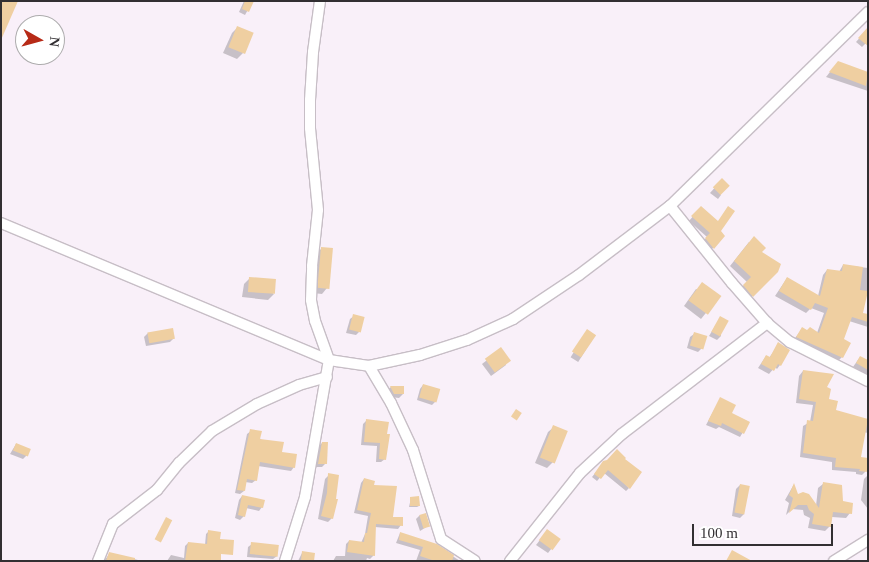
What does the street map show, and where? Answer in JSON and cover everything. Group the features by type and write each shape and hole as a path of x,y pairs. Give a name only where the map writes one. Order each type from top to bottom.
{"street":[{"path":"285,561 305,497 329,360 315,321 311,300 312,266 318,210 310,128 310,100 313,52 320,1"},
{"path":"1,222 329,360 369,366 420,355 468,340 513,319 579,275 670,206 868,12"},
{"path":"670,206 767,323 790,342 868,382"},
{"path":"510,561 580,474 622,434 767,323"},
{"path":"369,366 391,403 413,450 441,538 475,561"},
{"path":"98,561 113,524 158,490 179,463 212,431 257,404 299,385 326,376"},
{"path":"834,561 868,540"}],"building":[{"path":"1,1 18,1 1,40"},
{"path":"245,1 254,1 249,12 242,9"},
{"path":"237,26 254,33 245,54 228,47"},
{"path":"868,27 868,46 858,38"},
{"path":"838,61 868,72 866,86 829,72"},
{"path":"722,178 730,186 721,195 713,187"},
{"path":"701,206 718,221 728,206 735,211 721,231 725,236 714,249 705,238 710,233 691,216"},
{"path":"754,236 766,248 762,252 781,264 778,272 753,297 743,285 751,277 734,261"},
{"path":"321,247 333,248 329,289 317,288"},
{"path":"843,264 863,267 860,290 868,291 863,313 868,314 868,322 852,317 844,339 851,343 843,358 796,337 802,327 807,330 810,327 819,333 828,308 815,303 811,310 779,291 787,277 820,296 827,269 842,271"},
{"path":"249,277 276,279 275,294 248,292"},
{"path":"702,282 721,296 708,315 688,301"},
{"path":"353,314 365,317 361,332 349,330"},
{"path":"720,316 729,321 720,337 711,332"},
{"path":"173,328 175,339 149,343 147,333"},
{"path":"587,329 596,335 581,358 572,351"},
{"path":"694,332 707,336 703,349 690,345"},
{"path":"778,342 790,350 781,366 778,364 774,371 761,364 766,355 770,357"},
{"path":"501,347 511,361 495,373 485,359"},
{"path":"860,356 868,360 868,370 856,363"},
{"path":"803,370 834,374 827,387 831,389 829,399 838,401 836,410 868,419 861,457 868,458 868,472 859,471 860,469 835,467 836,458 803,453 807,420 813,421 816,402 799,399"},
{"path":"423,384 440,389 436,402 419,397"},
{"path":"390,386 404,386 404,394 394,394"},
{"path":"720,397 736,405 732,413 750,422 744,434 722,423 721,426 708,421"},
{"path":"516,409 522,413 517,420 511,416"},
{"path":"366,419 389,422 387,434 390,434 386,460 379,459 380,443 364,442"},
{"path":"553,425 568,431 555,463 540,457"},
{"path":"250,429 262,431 260,439 284,442 282,452 297,454 295,468 260,462 257,481 247,479 245,491 237,490"},
{"path":"322,442 328,442 327,464 318,464"},
{"path":"16,443 31,449 28,456 13,450"},
{"path":"617,449 625,459 642,472 630,489 608,470 601,479 594,474 603,461 607,460"},
{"path":"328,473 339,475 336,499 338,499 333,519 321,516 327,493"},
{"path":"364,478 375,481 374,485 397,486 393,517 403,517 403,526 376,524 375,556 347,552 349,540 364,542 365,533 367,533 371,513 357,510"},
{"path":"823,482 842,485 843,501 853,503 852,514 833,512 831,527 812,524 814,514 807,505 798,505 789,513 793,498 789,495 794,483 798,494 803,492 809,494 819,508"},
{"path":"740,484 750,486 744,514 734,512"},
{"path":"242,495 265,500 263,508 248,505 245,517 238,515"},
{"path":"419,496 420,506 410,506 410,497"},
{"path":"426,513 430,526 423,528 419,515"},
{"path":"166,517 172,520 161,542 155,539"},
{"path":"547,529 561,539 553,550 539,540"},
{"path":"208,530 221,532 220,539 234,540 233,555 221,554 221,561 185,561 188,542 207,544"},
{"path":"400,532 437,544 454,555 452,561 435,561 420,556 423,547 399,540"},
{"path":"251,542 279,545 278,557 250,554"},
{"path":"732,550 752,561 726,561"},
{"path":"302,551 315,553 314,561 301,561"},
{"path":"109,552 135,558 135,561 106,561"}]}
